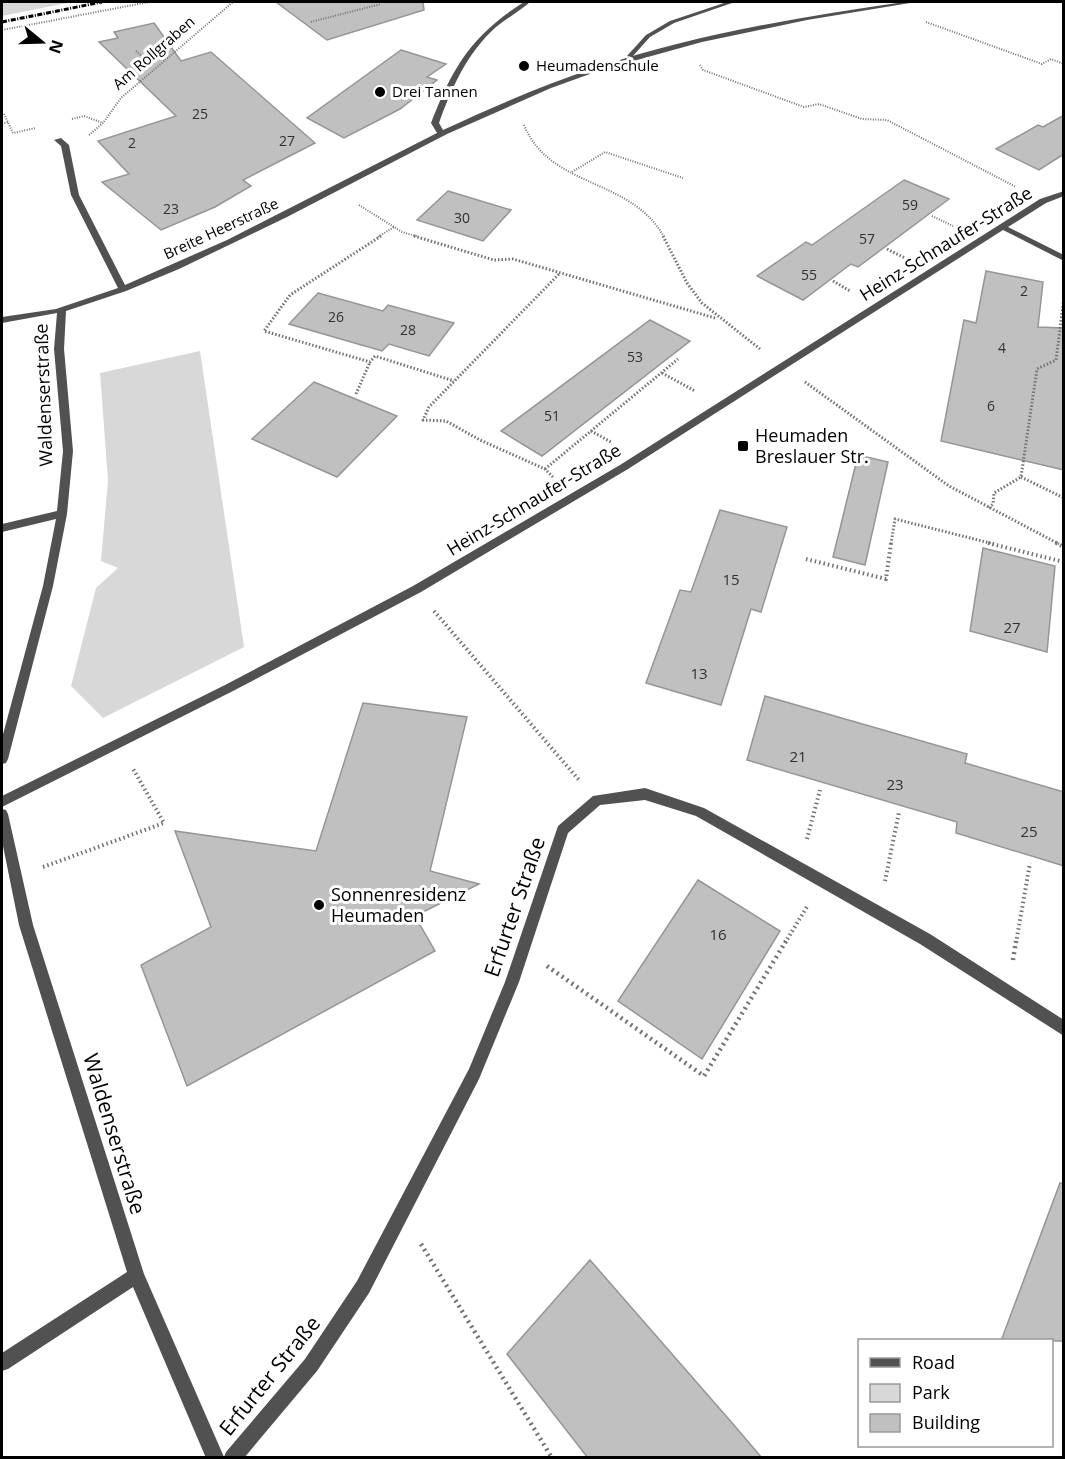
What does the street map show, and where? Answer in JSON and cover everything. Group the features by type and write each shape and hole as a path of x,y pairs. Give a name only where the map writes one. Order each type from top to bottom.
{"street":[{"path":"441,134 435,123 450,82 473,44 506,14 527,2"},
{"path":"630,56 648,36 672,22 732,2"},
{"name":"Breite Heerstraße","path":"2,320 62,310 123,289 205,253 441,134 525,96 630,56 780,22 913,2"},
{"path":"62,143 75,195 123,289"},
{"name":"Heinz-Schnaufer-Straße","path":"2,802 417,589 721,405 1043,201 1064,193"},
{"path":"1003,228 1064,259"},
{"name":"Waldenserstraße","path":"2,759 48,586 62,514 68,451 59,349 62,310"},
{"path":"2,528 62,514"},
{"name":"Erfurter Straße","path":"232,1458 311,1365 363,1287 474,1074 523,949 563,830 597,800 645,794 700,812 879,913 1064,1029"},
{"name":"Waldenserstraße","path":"2,814 26,925 136,1275 215,1458"},
{"path":"2,1363 136,1275"}],"path":[{"path":"2,30 149,2"},
{"name":"Am Rollgraben","path":"62,143 85,139 103,123 122,98 233,2"},
{"path":"311,22 381,4"},
{"path":"925,21 1042,64 1051,59 1064,64"},
{"path":"685,42 703,70 804,107 819,104 862,119 887,120 1043,201"},
{"path":"136,51 142,57 158,54 164,60"},
{"path":"525,96 537,108 523,123 532,145 541,155 640,207 657,226 686,281 715,318 950,486 1064,547"},
{"path":"2,124 8,122"},
{"path":"572,172 605,152 683,178"},
{"path":"371,213 402,232 494,260 513,259 715,318"},
{"path":"370,362 264,331 290,295 394,227"},
{"path":"560,272 429,407 423,420 446,421 480,440 545,470 574,496"},
{"path":"989,508 993,504 994,493 1020,477 1037,369 1056,360 1064,298"},
{"path":"356,394 375,356 454,381"},
{"path":"545,470 678,359"},
{"path":"662,373 721,405"},
{"path":"1020,477 1064,498"},
{"path":"806,559 886,579 895,519 1064,562"},
{"path":"417,589 459,643 543,735 566,766"},
{"path":"16,876 164,823 118,743"},
{"path":"800,868 820,790"},
{"path":"879,913 899,812"},
{"path":"1007,992 1030,863"},
{"path":"523,949 704,1076 823,881"},
{"path":"402,1213 552,1458"}],"green space":[{"path":"2,2 72,2 2,16"},
{"path":"200,351 244,647 103,718 71,686 96,588 118,568 101,561 108,480 100,373"}],"building":[{"path":"276,2 423,2 424,10 327,40"},
{"path":"154,23 181,61 211,52 315,143 243,180 251,186 215,207 161,230 102,182 129,174 98,141 176,116 99,42 118,38 114,32"},
{"path":"401,50 446,64 427,77 437,80 400,109 344,138 307,118"},
{"path":"1064,115 1064,154 1039,170 996,149 1038,125 1043,127"},
{"path":"904,180 949,199 858,267 851,264 803,300 757,276 806,242 812,245"},
{"path":"448,191 511,210 483,241 417,220"},
{"path":"986,271 1043,282 1038,327 1064,328 1064,470 941,441 964,320 976,323"},
{"path":"318,293 383,311 388,305 454,323 429,356 389,344 382,351 289,324"},
{"path":"650,320 690,341 542,456 501,431"},
{"path":"314,382 397,416 337,477 252,439"},
{"path":"858,455 888,462 865,565 833,557"},
{"path":"720,510 787,527 761,612 751,609 721,705 646,683 680,590 691,592"},
{"path":"983,548 1055,566 1047,652 970,631"},
{"path":"765,696 967,754 965,763 1064,792 1064,866 956,833 957,822 747,760"},
{"name":"Sonnenresidenz Heumaden","path":"363,703 467,717 430,871 479,884 415,916 435,951 187,1086 141,965 211,927 175,831 316,851"},
{"path":"698,880 780,931 702,1059 618,1001"},
{"path":"1060,1183 1064,1184 1064,1341 1002,1339"},
{"path":"590,1260 762,1458 588,1458 507,1354"}],"railway":[{"path":"2,22 102,2"}],"place":[{"name":"Heumadenschule","path":"524,66"},
{"name":"Drei Tannen","path":"380,92"},
{"name":"Heumaden Breslauer Str.","path":"743,446"},
{"name":"Sonnenresidenz Heumaden","path":"319,905"}]}
